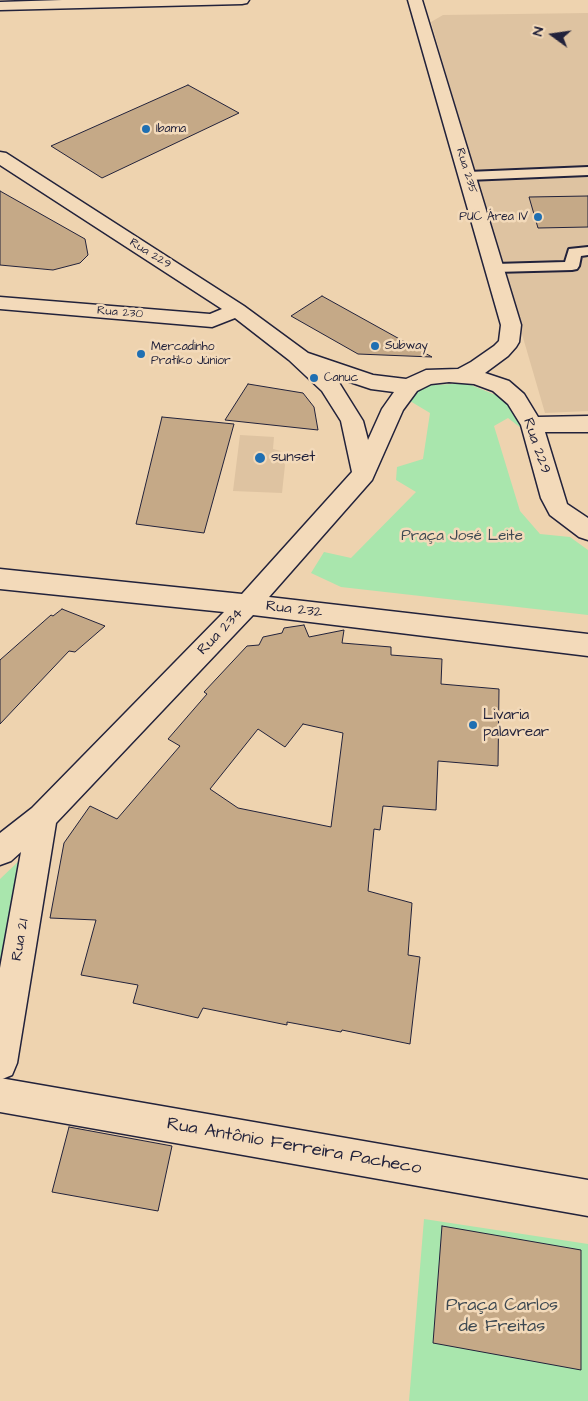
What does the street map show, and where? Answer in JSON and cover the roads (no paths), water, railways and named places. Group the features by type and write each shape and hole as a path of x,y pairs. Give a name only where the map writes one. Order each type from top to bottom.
{"street":[{"path":"0,6 242,0"},
{"name":"Rua 235","path":"415,0 512,325 509,342 501,351 480,367 461,376"},
{"name":"Rua 229","path":"0,157 237,310 297,355 330,386 352,421 364,474"},
{"name":"Rua 230","path":"0,303 212,321 237,310"},
{"name":"Rua 229","path":"297,355 371,382 409,386 426,377 461,376 476,377 501,386 516,399 532,425 553,498 558,509 588,531"},
{"name":"Rua 234","path":"0,851 42,817 248,604 364,474 393,409 409,386"},
{"path":"532,425 588,424"},
{"name":"Rua 232","path":"0,579 248,604 588,645"},
{"name":"Rua 21","path":"0,1063 42,817"},
{"name":"Rua Antônio Ferreira Pacheco","path":"0,1095 588,1198"}],"lane":[{"path":"468,176 588,171"},
{"path":"495,268 572,266 574,252 588,251"}],"place":[{"name":"Ibama","path":"146,129"},
{"name":"PUC Área IV","path":"538,217"},
{"name":"Subway","path":"375,346"},
{"name":"Mercadinho Pratiko Júnior","path":"141,354"},
{"name":"Canuc","path":"314,378"},
{"name":"sunset","path":"260,458"},
{"name":"Livaria palavrear","path":"473,725"}],"park label":[{"name":"Praça José Leite","path":"462,537"},
{"name":"Praça Carlos de Freitas","path":"502,1316"}]}
